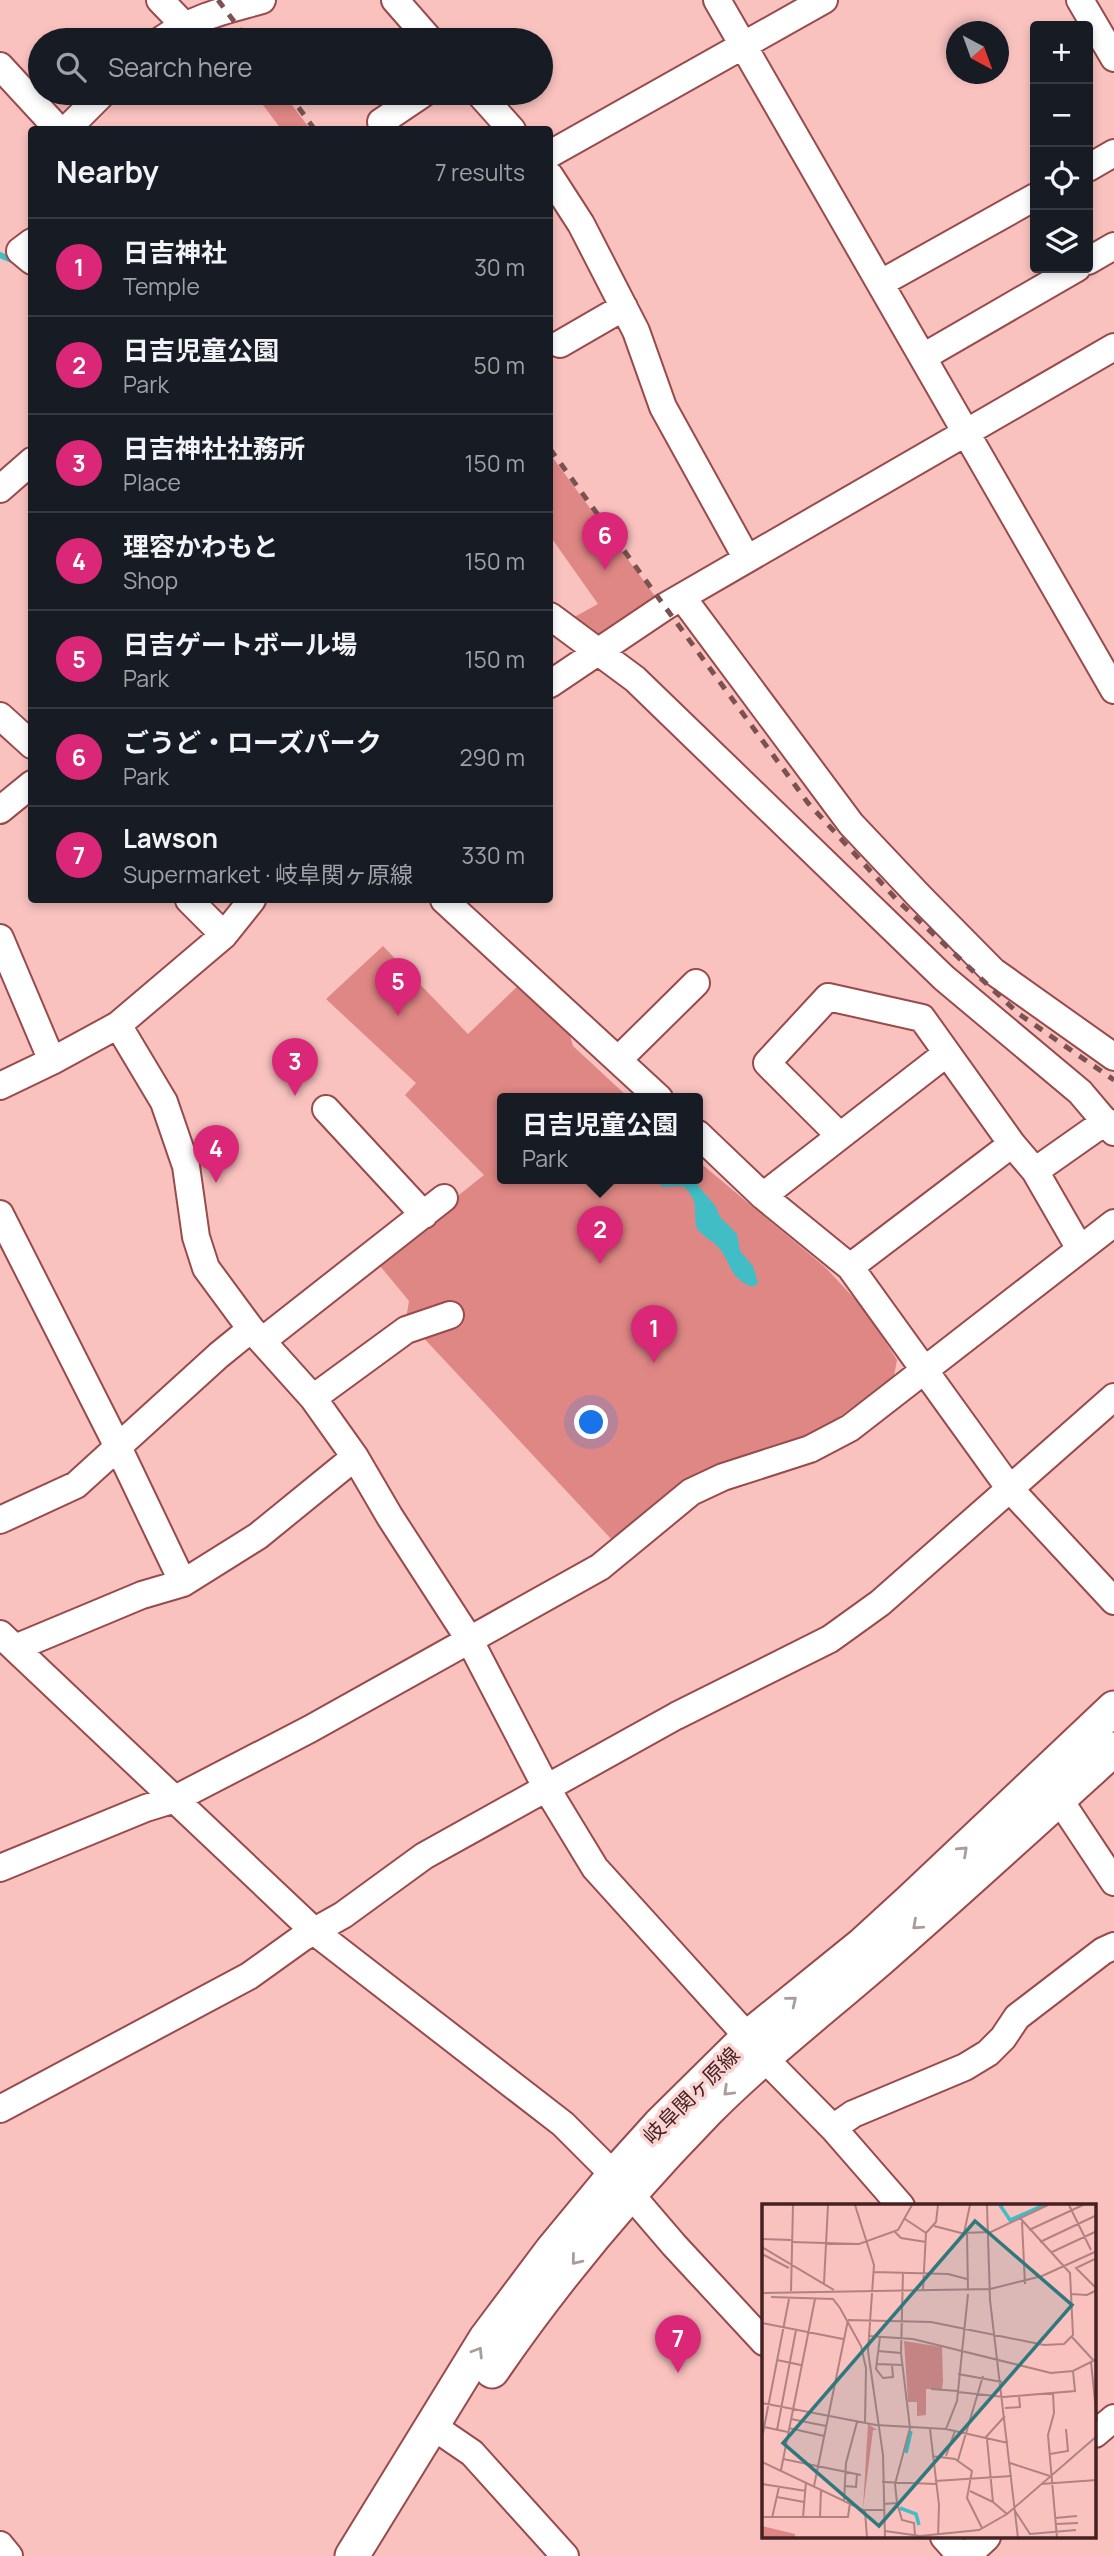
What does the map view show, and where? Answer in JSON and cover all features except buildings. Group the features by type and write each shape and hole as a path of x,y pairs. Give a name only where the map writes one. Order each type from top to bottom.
{"main road":[{"name":"岐阜関ヶ原線","path":"756,2047 1114,1708"},
{"name":"岐阜関ヶ原線","path":"372,2556 486,2338 552,2250 622,2184 660,2124 756,2047 877,1961 1114,1749"},
{"name":"岐阜関ヶ原線","path":"352,2556 439,2431"}],"street":[{"path":"160,0 184,25"},
{"path":"179,28 206,16 262,0"},
{"path":"395,0 420,28"},
{"path":"717,0 1114,690"},
{"path":"553,152 824,0"},
{"path":"1080,0 1114,58"},
{"path":"0,66 28,96"},
{"path":"36,105 55,126"},
{"path":"70,126 91,105"},
{"path":"384,126 381,122 406,105"},
{"path":"490,105 508,126"},
{"path":"1093,164 1114,153"},
{"path":"553,180 582,224 636,331 663,407 747,559"},
{"path":"881,283 1030,200"},
{"path":"1093,258 1114,246"},
{"path":"922,357 1068,273"},
{"path":"560,344 624,307"},
{"path":"553,682 682,597 1114,346"},
{"path":"0,489 28,464"},
{"path":"682,597 851,824 993,971 1114,1057"},
{"path":"553,618 598,650 644,688 944,978 1080,1091 1110,1126 1035,1171"},
{"path":"0,716 28,741"},
{"path":"0,810 28,787"},
{"path":"193,903 224,934"},
{"path":"0,1086 118,1024 224,934 250,903"},
{"path":"447,903 654,1093"},
{"path":"0,938 52,1061"},
{"path":"618,1060 695,983"},
{"path":"840,1136 767,1063 828,997 922,1017 1012,1144 1035,1171 1080,1249"},
{"path":"118,1024 164,1102 186,1166 196,1237 206,1268 257,1335 313,1398 355,1457 390,1517 469,1639 547,1788 595,1868 899,2204"},
{"path":"763,1196 947,1053"},
{"path":"0,1520 76,1485 219,1355 257,1335 434,1206 326,1109"},
{"path":"703,1139 763,1196 850,1267 1010,1489 1114,1601"},
{"path":"850,1267 1012,1144"},
{"path":"0,1214 118,1447 183,1583"},
{"path":"0,1868 174,1799 310,1729 600,1567 691,1492 723,1477 810,1449 850,1428 1114,1223"},
{"path":"313,1398 406,1329 450,1315"},
{"path":"0,2109 249,1976 302,1938 343,1915 424,1856 676,1716 830,1639 880,1603 1114,1397"},
{"path":"355,1457 258,1536 183,1583 8,1642 315,1932 564,2124 622,2184 762,2340"},
{"path":"1059,1799 1114,1882"},
{"path":"833,2128 853,2114 965,2067 988,2053 1003,2038 1017,2017 1034,2002 1103,1951 1114,1946"},
{"path":"439,2431 472,2453 565,2556"},
{"path":"945,2538 961,2556"},
{"path":"967,2556 986,2538"},
{"path":"0,2545 9,2556"}],"shaded area":[{"path":"263,105 292,105 308,126 279,126"},
{"path":"553,458 660,603 595,644 567,621 598,604 553,540"},
{"path":"383,946 468,1034 520,984 567,1025 573,1046 624,1093 497,1093 497,1184 703,1184 703,1165 826,1268 865,1310 897,1360 894,1376 817,1434 711,1469 671,1490 613,1541 406,1319 409,1301 376,1261 484,1175 405,1095 416,1083 326,999"}],"water":[{"path":"659,1184 697,1184 716,1207 720,1217 737,1234 740,1251 753,1266 758,1283 753,1287 739,1279 719,1248 697,1229 694,1202 689,1192 683,1186 663,1187"}],"waterway":[{"path":"0,255 16,262"}],"railway":[{"path":"218,0 239,28"},
{"path":"297,105 312,126"},
{"path":"553,453 808,803 899,902 1019,1014 1114,1080"}],"place":[{"name":"ごうど・ローズパーク","path":"605,570"},
{"name":"日吉ゲートボール場","path":"398,1016"},
{"name":"日吉神社社務所","path":"295,1096"},
{"name":"理容かわもと","path":"216,1183"},
{"name":"日吉児童公園","path":"600,1264"},
{"name":"日吉神社","path":"654,1363"},
{"name":"Lawson","path":"678,2373"}]}
